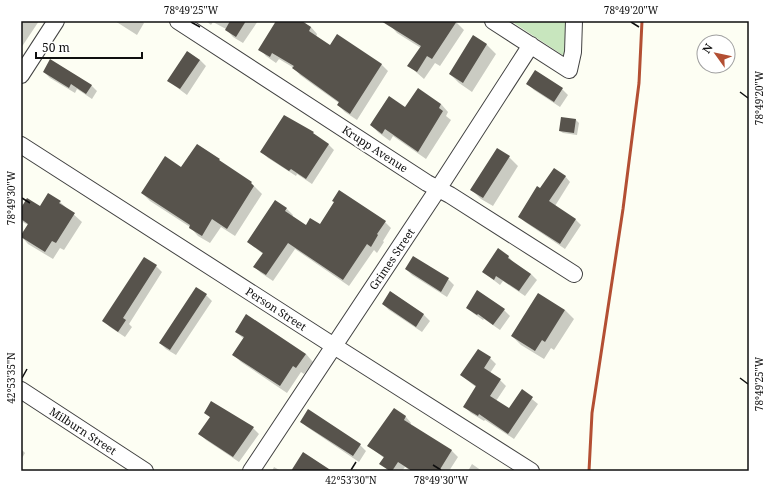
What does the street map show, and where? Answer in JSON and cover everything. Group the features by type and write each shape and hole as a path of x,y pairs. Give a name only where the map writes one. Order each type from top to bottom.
{"street":[{"path":"21,75 56,21"},
{"name":"Krupp Avenue","path":"178,21 427,183 450,195 574,274"},
{"path":"493,21 569,70 573,52 574,21"},
{"name":"Grimes Street","path":"251,471 438,189 530,45"},
{"name":"Person Street","path":"21,145 531,471"},
{"name":"Milburn Street","path":"21,390 145,471"}],"green space":[{"path":"511,21 566,21 564,56"}],"building":[{"path":"230,21 246,21 236,37 225,30"},
{"path":"276,21 302,21 311,27 309,31 330,45 337,34 382,64 350,114 337,105 339,102 292,68 294,66 272,53 270,57 258,50"},
{"path":"381,21 457,21 432,59 427,56 417,72 407,66 421,46"},
{"path":"473,35 487,44 463,83 449,74"},
{"path":"187,51 200,60 180,89 167,81"},
{"path":"50,59 92,85 86,94 71,84 69,88 43,72"},
{"path":"535,70 563,88 554,102 526,84"},
{"path":"418,88 441,104 439,108 443,111 418,152 385,129 382,134 370,125 389,96 405,107"},
{"path":"284,115 314,132 313,133 329,144 306,179 291,169 289,171 260,152"},
{"path":"561,117 576,119 574,133 559,131"},
{"path":"197,144 252,182 251,183 254,186 227,229 212,219 202,236 189,228 190,225 141,193 165,156 181,167"},
{"path":"497,148 510,156 483,198 470,190"},
{"path":"554,168 566,176 549,201 576,219 560,244 518,217 537,186 540,188"},
{"path":"339,190 386,221 377,234 378,235 371,247 367,244 343,280 288,243 266,275 253,267 263,253 247,242 275,200 287,208 285,211 306,225 310,218 320,224 334,202 332,201"},
{"path":"48,193 61,201 59,203 75,213 56,243 52,241 45,252 21,237 28,224 21,219 21,208 27,198 40,206"},
{"path":"498,248 509,256 508,258 531,274 519,291 496,276 494,280 482,272"},
{"path":"413,256 449,278 441,292 405,269"},
{"path":"144,257 157,265 123,318 126,320 118,332 102,321"},
{"path":"196,287 207,294 170,350 159,343"},
{"path":"477,290 505,309 493,325 478,314 477,315 466,308"},
{"path":"390,291 424,314 416,327 382,304"},
{"path":"538,293 565,310 545,342 542,340 535,351 511,336"},
{"path":"246,314 306,354 296,368 293,366 280,386 232,355 244,337 235,332"},
{"path":"478,349 491,357 484,368 501,379 490,396 509,408 522,389 533,397 508,434 479,414 478,416 463,407 476,386 460,375"},
{"path":"211,401 254,427 233,457 198,434 210,417 204,413"},
{"path":"394,408 406,416 404,420 452,450 439,471 412,471 398,462 392,471 390,471 379,464 384,457 367,446"},
{"path":"308,409 361,444 353,456 300,422"},
{"path":"303,452 332,471 291,471"}],"railway":[{"path":"589,471 592,413 623,209 639,83 642,21"}]}
